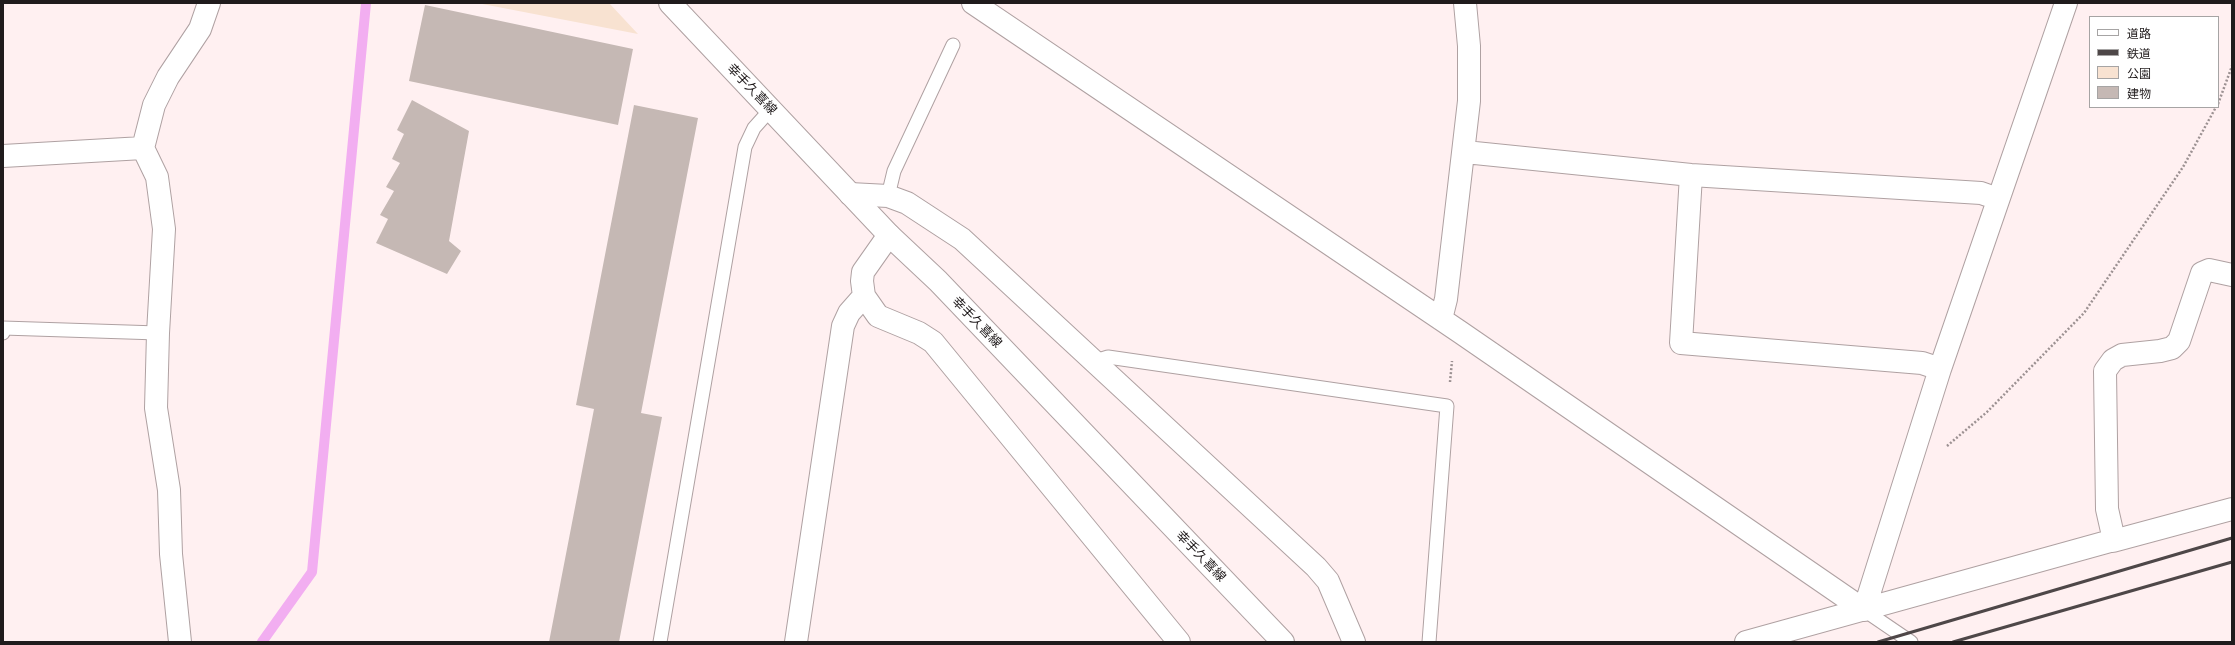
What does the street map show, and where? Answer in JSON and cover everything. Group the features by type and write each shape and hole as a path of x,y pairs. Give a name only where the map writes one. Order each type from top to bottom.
{"street":[{"path":"180,642 172,554 169,490 156,408 158,333 164,229 157,177 143,148 154,104 168,77 200,29 209,3"},
{"name":"幸手久喜線","path":"670,3 889,235 938,281 1283,642"},
{"path":"973,3 1441,319 1864,610"},
{"path":"1441,319 1446,299 1465,152 1469,101 1469,46 1465,3"},
{"path":"1864,610 1940,369 2066,3"},
{"path":"3,156 143,148"},
{"path":"1465,152 1691,175 1981,193 1998,199"},
{"path":"1691,175 1681,343 1922,363 1940,369"},
{"path":"850,194 888,196 907,203 962,239 1092,362 1316,567 1328,581 1354,642"},
{"path":"889,235 863,272 862,281 864,296 878,316 919,333 933,342 1178,642"},
{"path":"2114,540 2106,509 2106,371 2114,360 2122,355 2160,351 2172,348 2178,342 2202,273 2209,270 2232,275"},
{"path":"796,642 843,326 848,313 864,296"},
{"path":"1746,642 2114,540 2113,541 2232,509"}],"lane":[{"path":"888,196 894,171 953,45"},
{"path":"660,642 744,147 754,128 771,109"},
{"path":"3,333 3,328 158,333"},
{"path":"1092,362 1108,357 1447,406 1429,642"},
{"path":"1864,610 1911,642"}],"path":[{"path":"2219,101 2232,66"},
{"path":"1913,454 1931,454 1946,447 1987,412 2084,314 2183,167 2215,108"},
{"path":"1447,406 1454,349 1460,332"}],"green space":[{"path":"477,3 609,3 638,34"}],"building":[{"path":"425,5 633,49 618,125 409,81"},
{"path":"412,100 469,131 449,241 461,251 447,274 376,243 388,219 380,215 394,191 386,187 400,163 392,159 404,134 397,130"},
{"path":"634,105 698,118 641,413 662,417 619,642 549,642 594,409 576,405"}],"waterway":[{"path":"262,642 312,572 366,3"}],"railway":[{"path":"1878,642 2232,538"},
{"path":"1953,642 2232,562"}]}
